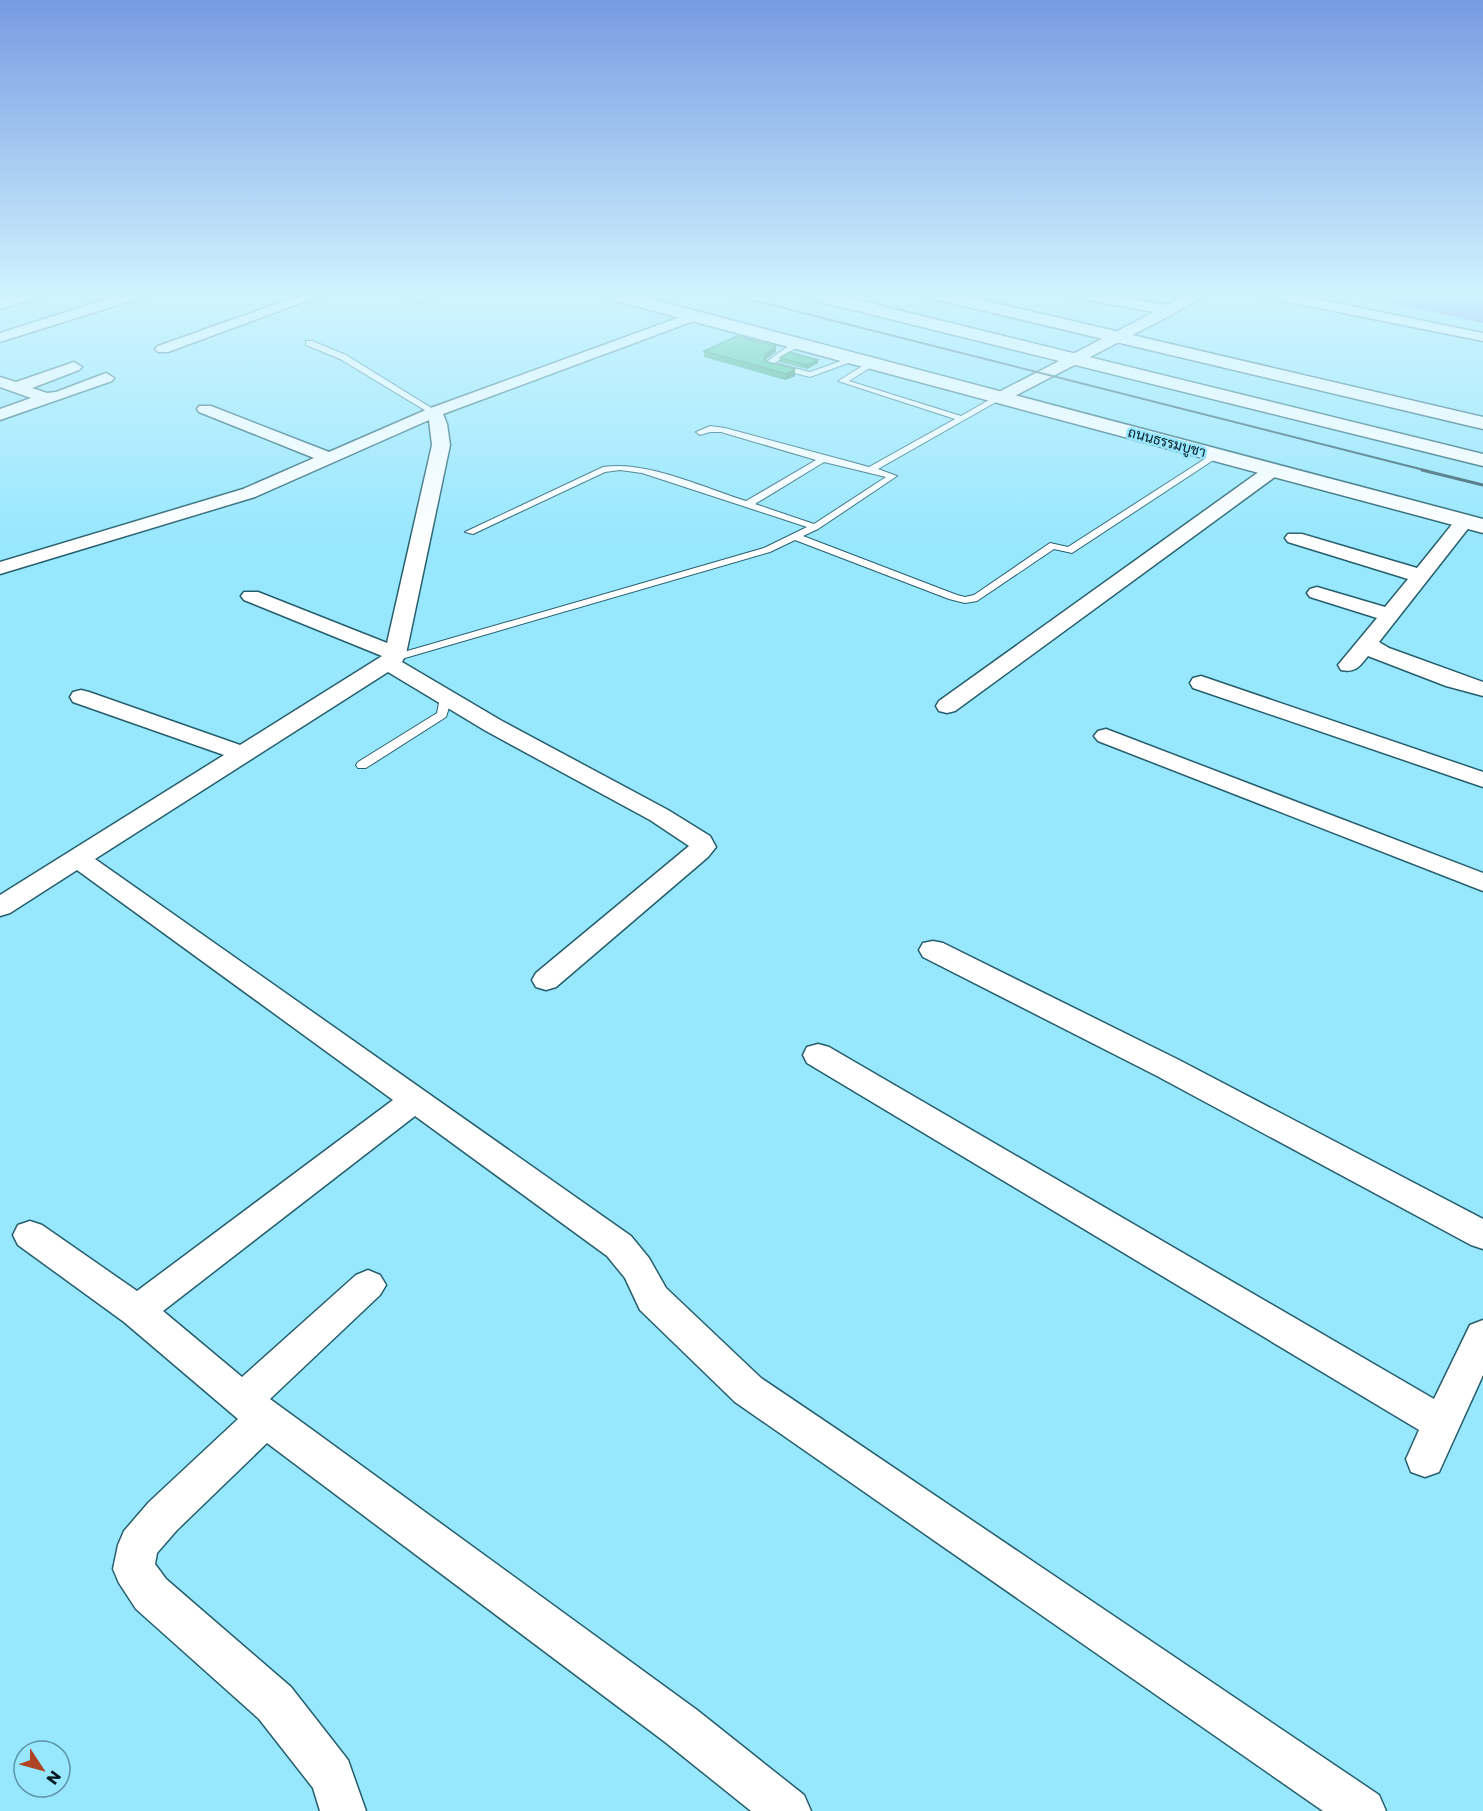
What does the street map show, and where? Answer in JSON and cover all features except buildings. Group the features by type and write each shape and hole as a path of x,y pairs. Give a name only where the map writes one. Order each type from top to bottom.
{"main road":[{"name":"ถนนธรรมบูชา","path":"924,378 1474,523"},
{"path":"1151,378 1483,460"},
{"path":"1290,378 1483,423"}],"street":[{"path":"16,388 45,378"},
{"path":"0,382 46,398 54,398 106,378"},
{"path":"0,568 249,493 434,412 527,378"},
{"path":"999,398 1037,378"},
{"path":"0,415 46,398"},
{"path":"205,409 329,458"},
{"path":"0,907 392,658 441,445 439,424 434,412"},
{"path":"947,706 1273,470"},
{"path":"1349,665 1421,576 1474,523"},
{"path":"0,556 53,543 102,537"},
{"path":"1295,538 1421,576"},
{"path":"1317,593 1390,615"},
{"path":"250,596 392,658 446,698 659,815 701,842 703,846 699,851 546,980"},
{"path":"1368,642 1371,649 1454,681 1483,689"},
{"path":"1201,683 1483,780"},
{"path":"81,697 244,754"},
{"path":"1106,736 1483,883"},
{"path":"77,858 619,1246 637,1268 653,1299 748,1390 1363,1811"},
{"path":"933,950 1168,1068 1483,1234"},
{"path":"818,1055 1442,1424"},
{"path":"137,1311 415,1100"},
{"path":"30,1235 137,1311 254,1410 681,1726 789,1811"},
{"path":"343,1811 332,1776 275,1704 152,1594 134,1569 138,1545 254,1410 368,1285"},
{"path":"1425,1459 1483,1336"}],"lane":[{"path":"378,378 434,412"},
{"path":"846,378 842,381 963,419"},
{"path":"870,470 999,398"},
{"path":"392,658 733,562 796,537 893,476 722,430 710,429 700,432"},
{"path":"796,537 952,597 965,600 977,598 1053,546 1069,551 1217,455"},
{"path":"747,505 823,459"},
{"path":"470,532 603,470 620,467 644,471 814,527"},
{"path":"362,765 442,715 446,698"}],"railway":[{"path":"1058,378 1428,471"},
{"path":"1422,470 1483,485"}]}
